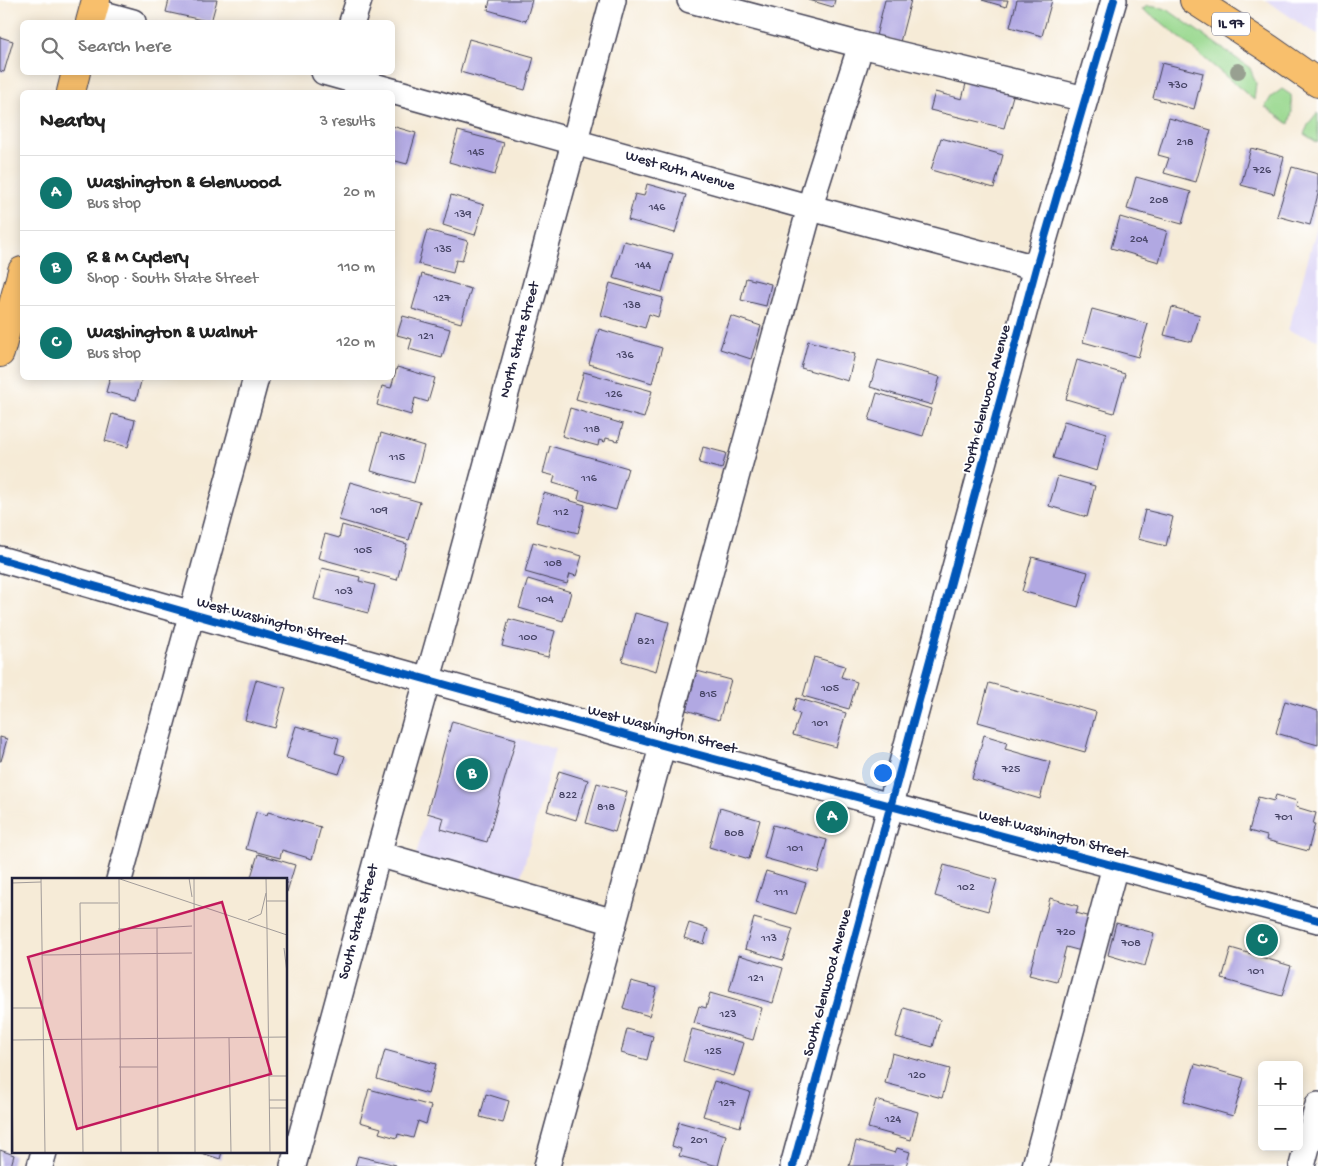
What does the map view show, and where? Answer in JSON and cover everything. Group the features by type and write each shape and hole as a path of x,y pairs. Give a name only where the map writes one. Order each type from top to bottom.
{"main road":[{"name":"IL 97","path":"1194,0 1318,83"},
{"path":"72,90 75,75"},
{"path":"1,345 20,278"}],"street":[{"path":"353,20 359,0"},
{"name":"North State Street","path":"427,679 613,0"},
{"path":"690,0 861,45 1085,99"},
{"name":"North Glenwood Avenue","path":"890,806 1036,268 1114,0"},
{"path":"93,11 126,20"},
{"path":"547,1166 816,186 861,45"},
{"name":"West Ruth Avenue","path":"333,78 378,90"},
{"name":"West Ruth Avenue","path":"395,94 1036,268"},
{"path":"120,878 255,380"},
{"name":"West Washington Street","path":"0,559 662,745 1318,920"},
{"name":"South State Street","path":"293,1166 427,679"},
{"name":"South Glenwood Avenue","path":"794,1166 890,806"},
{"path":"378,854 614,922"},
{"path":"1034,1166 1115,866"},
{"path":"1302,1166 1318,1106"}],"shaded area":[{"path":"1266,0 1318,0 1318,34 1305,27"},
{"path":"1318,223 1318,340 1288,331"},
{"path":"452,720 555,749 518,888 415,859"}],"green space":[{"path":"1147,6 1168,10 1250,68 1256,83 1254,100 1160,21 1142,10"},
{"path":"1282,89 1291,95 1292,112 1289,124 1265,107 1271,97"},
{"path":"1317,113 1318,143 1304,134 1309,123"}],"building":[{"path":"169,0 217,0 212,20 202,20 166,12"},
{"path":"490,0 532,0 526,21 488,10"},
{"path":"809,0 835,0 833,7"},
{"path":"885,0 911,0 900,42 876,36"},
{"path":"982,0 1008,0 1006,7"},
{"path":"1017,0 1052,0 1042,36 1010,27"},
{"path":"0,37 13,41 4,72 0,71"},
{"path":"469,39 534,57 525,90 460,72"},
{"path":"1162,63 1203,73 1194,109 1153,98"},
{"path":"967,80 1014,92 1004,128 930,110 935,92 962,99"},
{"path":"1169,118 1211,130 1196,182 1164,173 1169,158 1158,155"},
{"path":"395,127 416,133 407,164 395,161"},
{"path":"458,131 504,143 495,175 449,162"},
{"path":"941,138 1003,155 994,188 931,170"},
{"path":"1251,148 1284,157 1274,194 1241,185"},
{"path":"1292,167 1318,174 1318,194 1310,225 1277,216"},
{"path":"1136,177 1191,192 1182,224 1127,209"},
{"path":"647,184 686,195 675,233 628,220 635,194 644,196"},
{"path":"451,195 484,205 475,235 443,225"},
{"path":"1120,217 1167,231 1159,262 1111,248"},
{"path":"427,230 468,241 462,261 456,260 453,273 418,264"},
{"path":"624,241 673,254 662,292 613,278"},
{"path":"422,274 471,289 461,323 412,309"},
{"path":"746,278 771,284 766,306 741,300"},
{"path":"610,283 663,298 658,317 649,314 645,328 601,315"},
{"path":"1172,307 1200,315 1192,342 1164,335"},
{"path":"1092,309 1148,324 1138,357 1083,342"},
{"path":"403,316 450,329 442,358 409,349 412,339 397,335"},
{"path":"731,316 761,326 751,359 720,349"},
{"path":"599,329 662,348 652,383 589,364"},
{"path":"808,341 855,354 848,381 801,368"},
{"path":"878,360 940,377 932,405 870,387"},
{"path":"1077,360 1125,374 1114,413 1066,399"},
{"path":"397,367 435,378 428,402 415,398 411,415 377,405 382,386 391,388 393,380 395,380"},
{"path":"584,372 652,391 644,418 576,399"},
{"path":"109,380 141,380 136,400 106,392"},
{"path":"877,393 931,409 923,436 869,420"},
{"path":"570,408 623,424 618,441 606,438 605,442 599,440 598,446 562,436"},
{"path":"112,414 135,420 128,447 105,441"},
{"path":"1064,421 1107,433 1097,471 1053,458"},
{"path":"381,433 424,446 414,483 371,471"},
{"path":"550,446 628,468 616,510 578,499 580,491 553,483 555,476 543,473"},
{"path":"703,447 726,453 722,469 699,463"},
{"path":"1058,476 1095,486 1087,517 1049,506"},
{"path":"350,482 420,502 409,540 339,520"},
{"path":"544,493 585,505 578,533 536,522"},
{"path":"1145,510 1173,517 1166,546 1138,539"},
{"path":"342,525 407,544 397,580 318,558 325,534 339,538"},
{"path":"533,542 582,556 576,576 570,574 567,584 525,572"},
{"path":"1032,557 1088,572 1078,607 1022,591"},
{"path":"322,568 360,577 359,581 375,585 368,613 314,599"},
{"path":"528,579 571,592 563,621 519,608"},
{"path":"635,613 669,622 656,671 622,661"},
{"path":"509,619 555,631 548,657 502,646"},
{"path":"814,657 845,666 841,677 857,682 849,709 803,696"},
{"path":"697,671 731,680 719,720 686,710"},
{"path":"256,680 286,688 275,728 245,720"},
{"path":"989,683 1096,712 1085,752 978,722"},
{"path":"797,698 846,713 836,747 793,735 800,714 793,711"},
{"path":"1285,701 1318,711 1318,745 1276,733"},
{"path":"452,721 516,739 487,842 441,829 444,818 427,813"},
{"path":"296,726 339,738 335,753 345,756 339,774 286,758"},
{"path":"984,735 1007,742 1005,749 1050,762 1040,799 972,779"},
{"path":"0,737 7,739 1,761 0,761"},
{"path":"559,771 588,780 576,820 547,811"},
{"path":"597,783 627,792 615,832 586,823"},
{"path":"1276,795 1297,801 1296,807 1316,813 1308,851 1266,840 1267,836 1249,831 1258,797 1274,801"},
{"path":"720,808 760,820 749,859 709,847"},
{"path":"256,812 267,815 268,812 321,827 312,859 282,850 280,858 246,849"},
{"path":"773,825 827,840 818,873 764,858"},
{"path":"258,854 295,865 288,889 288,878 251,878"},
{"path":"944,865 997,880 988,911 935,896"},
{"path":"766,871 806,883 796,914 756,902"},
{"path":"1050,898 1078,906 1076,913 1095,918 1085,952 1066,947 1057,982 1029,975"},
{"path":"754,918 793,929 783,960 745,949"},
{"path":"689,923 708,929 704,944 684,938"},
{"path":"1116,923 1154,933 1145,966 1108,955"},
{"path":"1231,948 1291,966 1282,996 1222,979"},
{"path":"739,955 783,968 773,1003 729,991"},
{"path":"631,981 657,988 649,1016 623,1008"},
{"path":"710,993 762,1008 753,1040 694,1023 699,1006 706,1008"},
{"path":"904,1008 940,1019 933,1047 896,1037"},
{"path":"627,1029 653,1036 647,1060 621,1053"},
{"path":"692,1029 744,1043 734,1076 683,1061"},
{"path":"385,1050 436,1064 428,1094 377,1079"},
{"path":"892,1053 950,1069 942,1098 885,1083"},
{"path":"1195,1064 1244,1078 1233,1116 1184,1102"},
{"path":"714,1081 750,1092 740,1127 703,1116"},
{"path":"369,1089 431,1106 426,1124 418,1121 413,1138 398,1134 397,1138 379,1133 381,1128 360,1122"},
{"path":"486,1094 509,1101 503,1123 480,1117"},
{"path":"876,1100 918,1112 911,1140 868,1128"},
{"path":"679,1122 726,1135 718,1166 679,1156 681,1149 672,1146"},
{"path":"856,1141 895,1153 897,1148 910,1152 906,1166 849,1166"},
{"path":"0,1150 14,1155 11,1166 0,1166"},
{"path":"205,1154 221,1154 220,1159"},
{"path":"358,1156 396,1165 396,1166 355,1166"}],"cycle path":[{"path":"793,1166 1036,268 1114,0"},
{"path":"0,559 662,745 1318,920"}],"place":[{"name":"R & M Cyclery","path":"472,774"},
{"name":"Washington & Glenwood","path":"832,817"},
{"name":"Washington & Walnut","path":"1262,940"}]}
